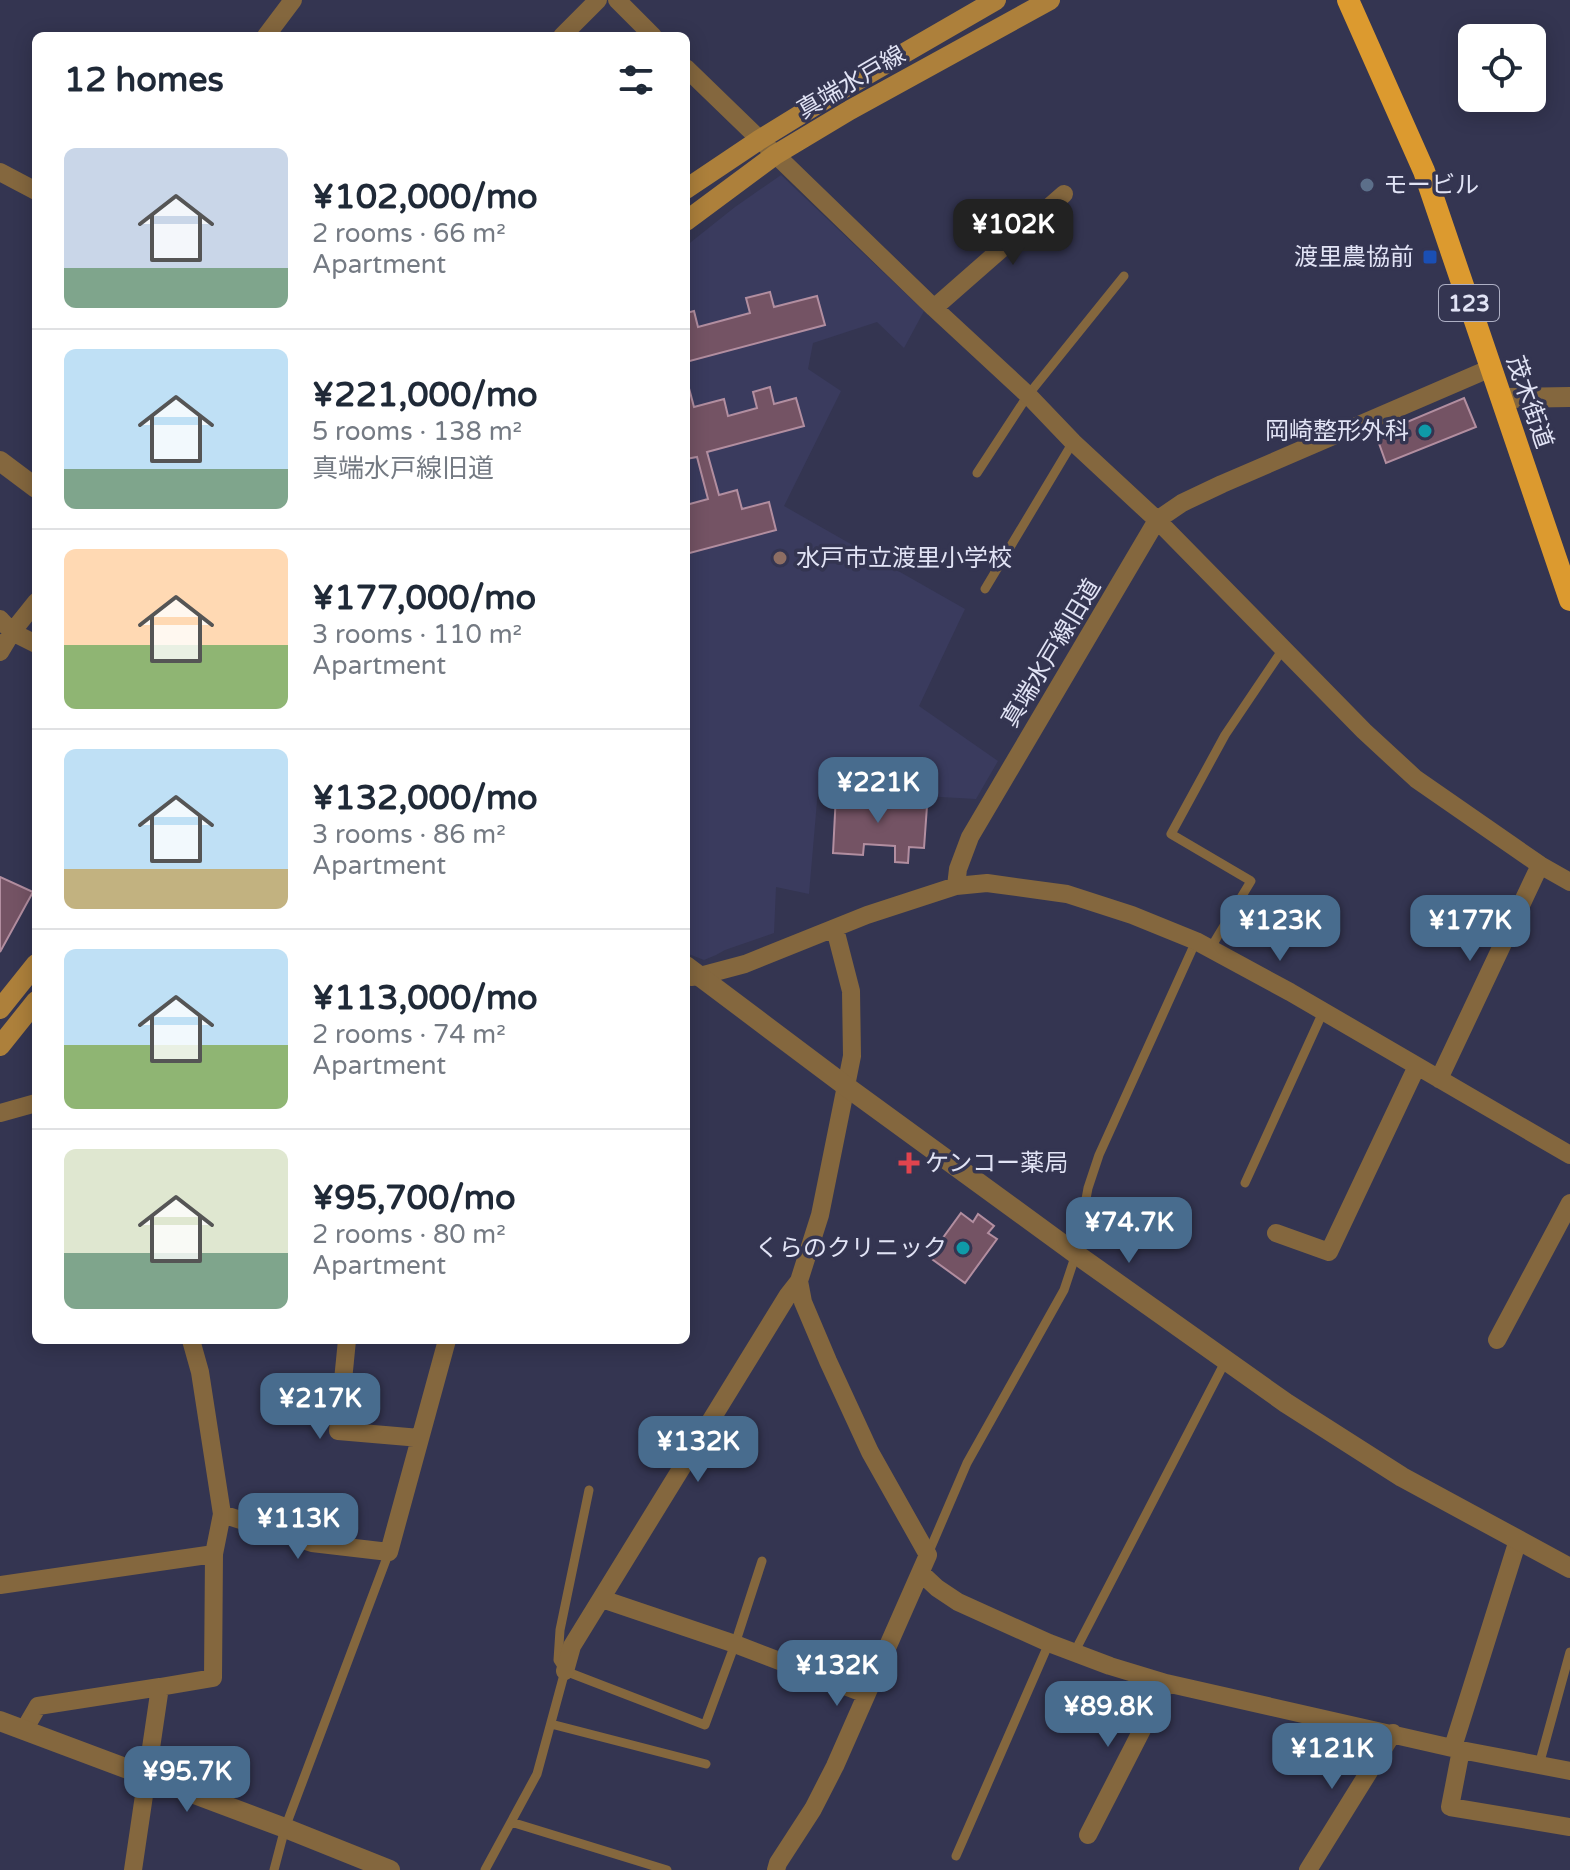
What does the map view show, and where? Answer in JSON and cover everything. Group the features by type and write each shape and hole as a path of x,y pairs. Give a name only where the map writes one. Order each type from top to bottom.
{"highway":[{"name":"茂木街道","path":"1348,0 1424,171 1570,600"}],"main road":[{"name":"真端水戸線","path":"690,186 837,92 996,0"},
{"name":"真端水戸線","path":"690,218 775,155 1050,0"},
{"path":"0,1009 32,969"},
{"path":"0,1046 32,1006"}],"street":[{"path":"269,32 293,0"},
{"path":"566,32 598,0"},
{"path":"617,0 649,32"},
{"path":"690,72 1157,520 1364,731 1416,779 1540,865 1570,882"},
{"path":"0,172 32,189"},
{"path":"934,308 1064,194"},
{"name":"真端水戸線旧道","path":"956,886 958,869 970,837 1157,520 1182,503 1222,484 1491,368"},
{"path":"1501,398 1570,397"},
{"path":"0,461 32,485"},
{"path":"0,652 6,625 32,605"},
{"path":"6,625 32,641"},
{"path":"1439,1079 1540,865"},
{"path":"691,973 745,964 867,915 956,886 987,883 1067,894 1132,915 1203,945 1570,1155"},
{"path":"565,1671 572,1646 799,1281 820,1215 852,1056 851,991 835,929"},
{"path":"691,973 1286,1403 1402,1477 1570,1568"},
{"path":"1276,1233 1329,1252 1417,1066"},
{"path":"0,1113 32,1104"},
{"path":"1497,1340 1570,1203"},
{"path":"776,1870 813,1809 928,1555 870,1452 803,1302 799,1281"},
{"path":"24,1730 38,1706 213,1678 214,1554 222,1514 200,1372 192,1344"},
{"path":"347,1344 338,1431 420,1438"},
{"path":"222,1514 312,1543 389,1552 446,1344"},
{"path":"1518,1540 1457,1748 1450,1807 1570,1827"},
{"path":"0,1585 214,1554"},
{"path":"921,1573 958,1602 1049,1643 1166,1683 1570,1771"},
{"path":"602,1599 735,1644 866,1694"},
{"path":"1088,1835 1166,1683"},
{"path":"133,1870 160,1687"},
{"path":"0,1721 390,1870"},
{"path":"1308,1870 1393,1733"}],"lane":[{"path":"977,473 1028,395 1124,276"},
{"path":"985,589 1073,442"},
{"path":"928,1555 967,1463 1064,1290 1076,1254 1088,1188 1099,1155 1203,945 1251,881 1171,834 1225,735 1283,649"},
{"path":"1245,1183 1323,1012"},
{"path":"1074,1653 1226,1360"},
{"path":"589,1490 560,1630 558,1660 565,1671 705,1725 762,1561"},
{"path":"274,1870 285,1828 389,1552"},
{"path":"956,1856 1049,1643"},
{"path":"1539,1765 1570,1652"},
{"path":"485,1870 537,1774 565,1671"},
{"path":"551,1724 706,1764"},
{"path":"511,1822 667,1870"}],"shaded area":[{"name":"水戸市立渡里小学校","path":"781,175 924,311 904,348 877,322 813,343 808,369 841,391 784,506 965,609 919,706 998,761 976,799 818,790 809,894 776,887 774,933 704,960 690,955 690,243"}],"building":[{"path":"770,292 774,307 817,296 825,325 690,361 690,312 694,311 698,327 750,313 746,298"},
{"path":"770,387 774,404 796,398 804,426 707,452 719,495 737,490 742,509 769,502 776,530 690,553 690,504 708,499 697,457 690,458 690,392 694,407 724,399 728,416 757,408 753,392"},
{"name":"岡崎整形外科","path":"1464,398 1476,427 1386,463 1376,435"},
{"path":"836,794 912,799 912,805 927,806 924,848 909,847 908,863 895,862 895,846 864,844 863,855 833,853"},
{"path":"0,877 32,894 0,952"},
{"name":"くらのクリニック","path":"961,1213 973,1222 978,1214 994,1226 988,1233 997,1239 965,1283 929,1257"}],"place":[{"name":"モービル","path":"1367,185"},
{"name":"渡里農協前","path":"1430,257"},
{"name":"岡崎整形外科","path":"1425,431"},
{"name":"水戸市立渡里小学校","path":"780,558"},
{"name":"ケンコー薬局","path":"909,1163"},
{"name":"くらのクリニック","path":"963,1248"}]}
